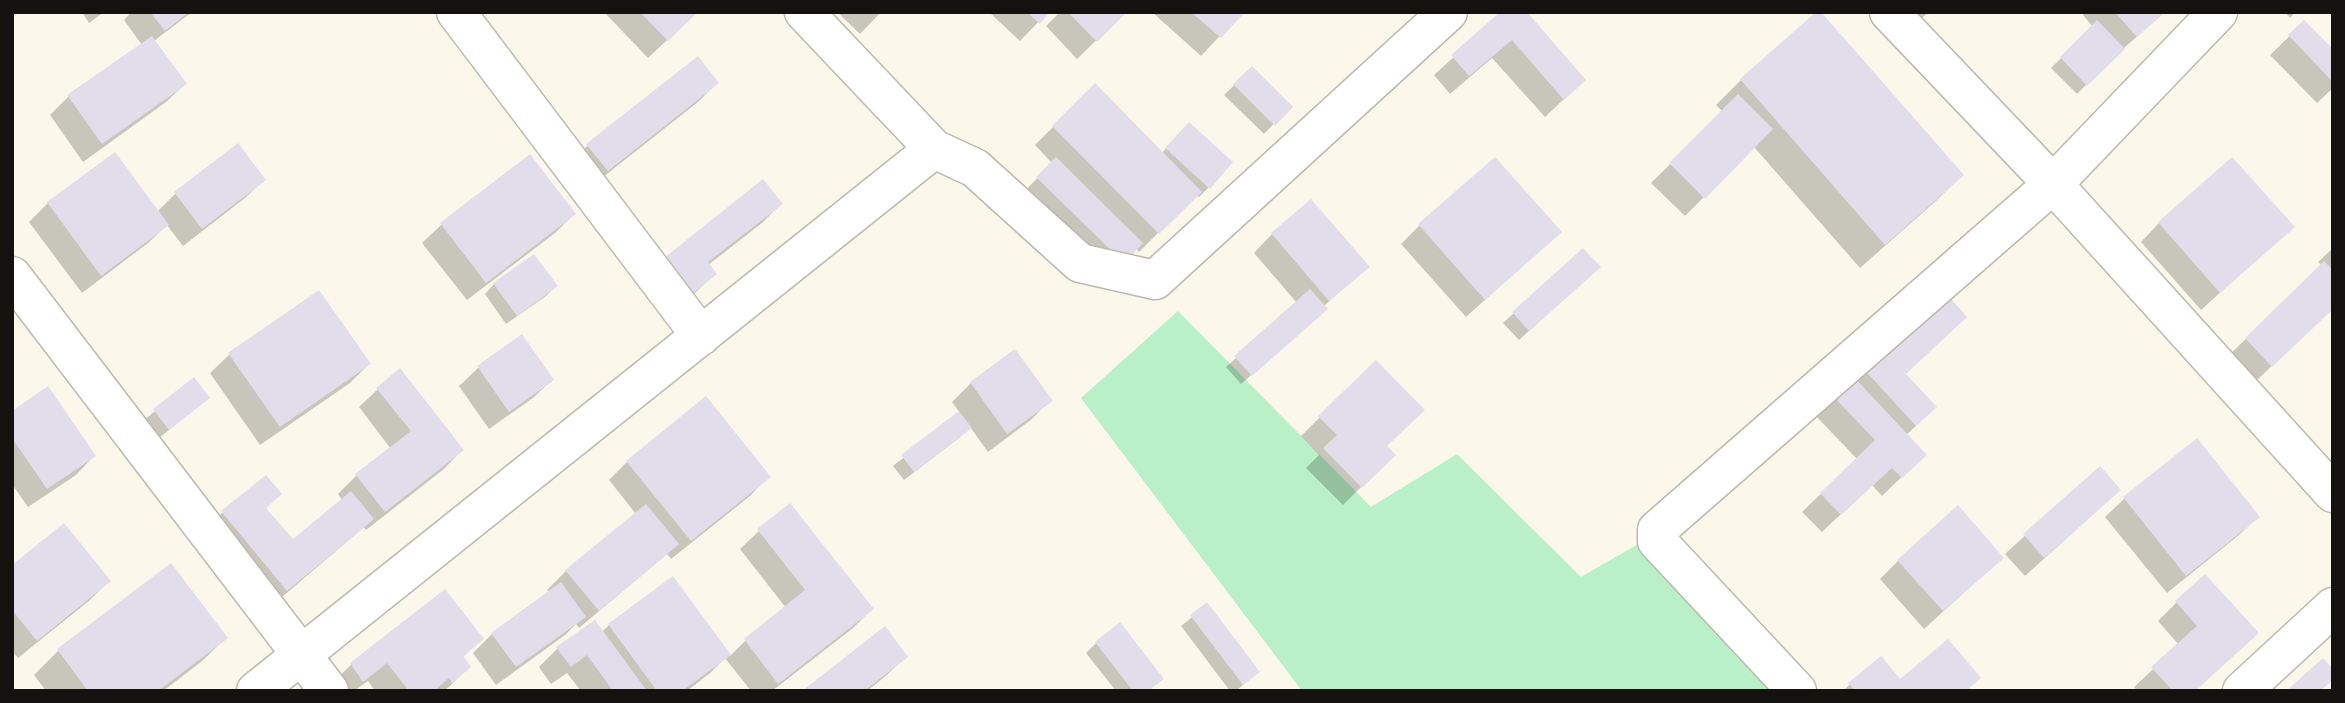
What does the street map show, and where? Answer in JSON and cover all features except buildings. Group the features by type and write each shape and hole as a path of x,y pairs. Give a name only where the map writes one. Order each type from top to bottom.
{"street":[{"path":"456,12 701,336"},
{"path":"804,12 934,149 975,168 1080,263 1156,280 1448,12"},
{"path":"1889,12 2053,184 2333,493"},
{"path":"1797,691 1657,541 1657,530 2053,184 2218,12"},
{"path":"256,691 934,149"},
{"path":"12,276 329,691"},
{"path":"2242,691 2333,607"}],"green space":[{"path":"1178,311 1371,507 1457,454 1581,577 1640,543 1778,691 1302,691 1081,398"}]}
